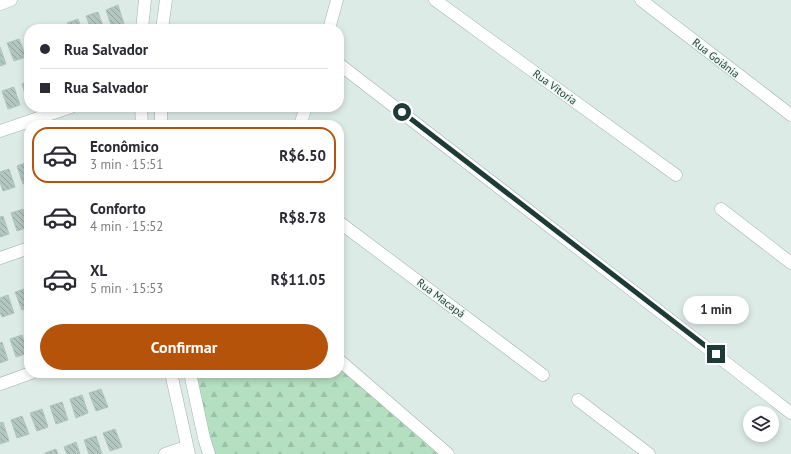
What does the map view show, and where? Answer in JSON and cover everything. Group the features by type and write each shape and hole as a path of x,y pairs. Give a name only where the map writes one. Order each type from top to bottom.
{"street":[{"path":"0,4 11,0"},
{"path":"143,24 145,0"},
{"path":"163,24 166,0"},
{"path":"330,24 337,0"},
{"name":"Rua Vitoria","path":"435,0 676,175"},
{"name":"Rua Goiânia","path":"641,0 791,115"},
{"path":"344,68 791,413"},
{"path":"33,120 56,112"},
{"path":"0,131 24,123"},
{"path":"721,209 791,263"},
{"name":"Rua Macapá","path":"344,226 543,375"},
{"path":"0,258 24,250"},
{"path":"344,364 448,454"},
{"path":"0,384 24,375"},
{"path":"165,454 187,450 172,378"},
{"path":"191,378 209,454"},
{"path":"578,400 649,454"}],"green space":[{"path":"344,364 448,454 211,454 194,378 344,378"}],"building":[{"path":"118,5 124,24 111,24 106,10"},
{"path":"98,12 102,24 89,24 86,16"},
{"path":"78,19 80,24 67,24"},
{"path":"19,39 24,52 24,58 14,61 7,43"},
{"path":"0,47 6,64 0,66"},
{"path":"14,87 20,105 8,109 2,91"},
{"path":"24,163 24,184 23,184 17,166"},
{"path":"9,169 15,187 3,191 0,182 0,172"},
{"path":"23,209 24,229 17,231 11,213"},
{"path":"3,216 9,234 0,237 0,217"},
{"path":"24,289 24,309 22,310 15,292"},
{"path":"8,295 14,313 2,317 0,312 0,298"},
{"path":"22,335 24,341 24,354 16,357 10,339"},
{"path":"2,342 8,360 0,363 0,343"},
{"path":"101,389 108,407 96,411 89,393"},
{"path":"82,395 88,413 76,418 70,399"},
{"path":"62,402 68,420 56,424 50,406"},
{"path":"42,409 48,427 37,431 30,413"},
{"path":"22,416 29,434 17,438 11,420"},
{"path":"3,422 9,441 0,444 0,423"},
{"path":"115,429 122,447 110,451 103,433"},
{"path":"96,436 102,454 89,454 84,440"},
{"path":"76,442 80,454 67,454 64,447"},
{"path":"56,449 58,454 45,454 45,453"}],"route":[{"path":"402,112 716,354"}]}
